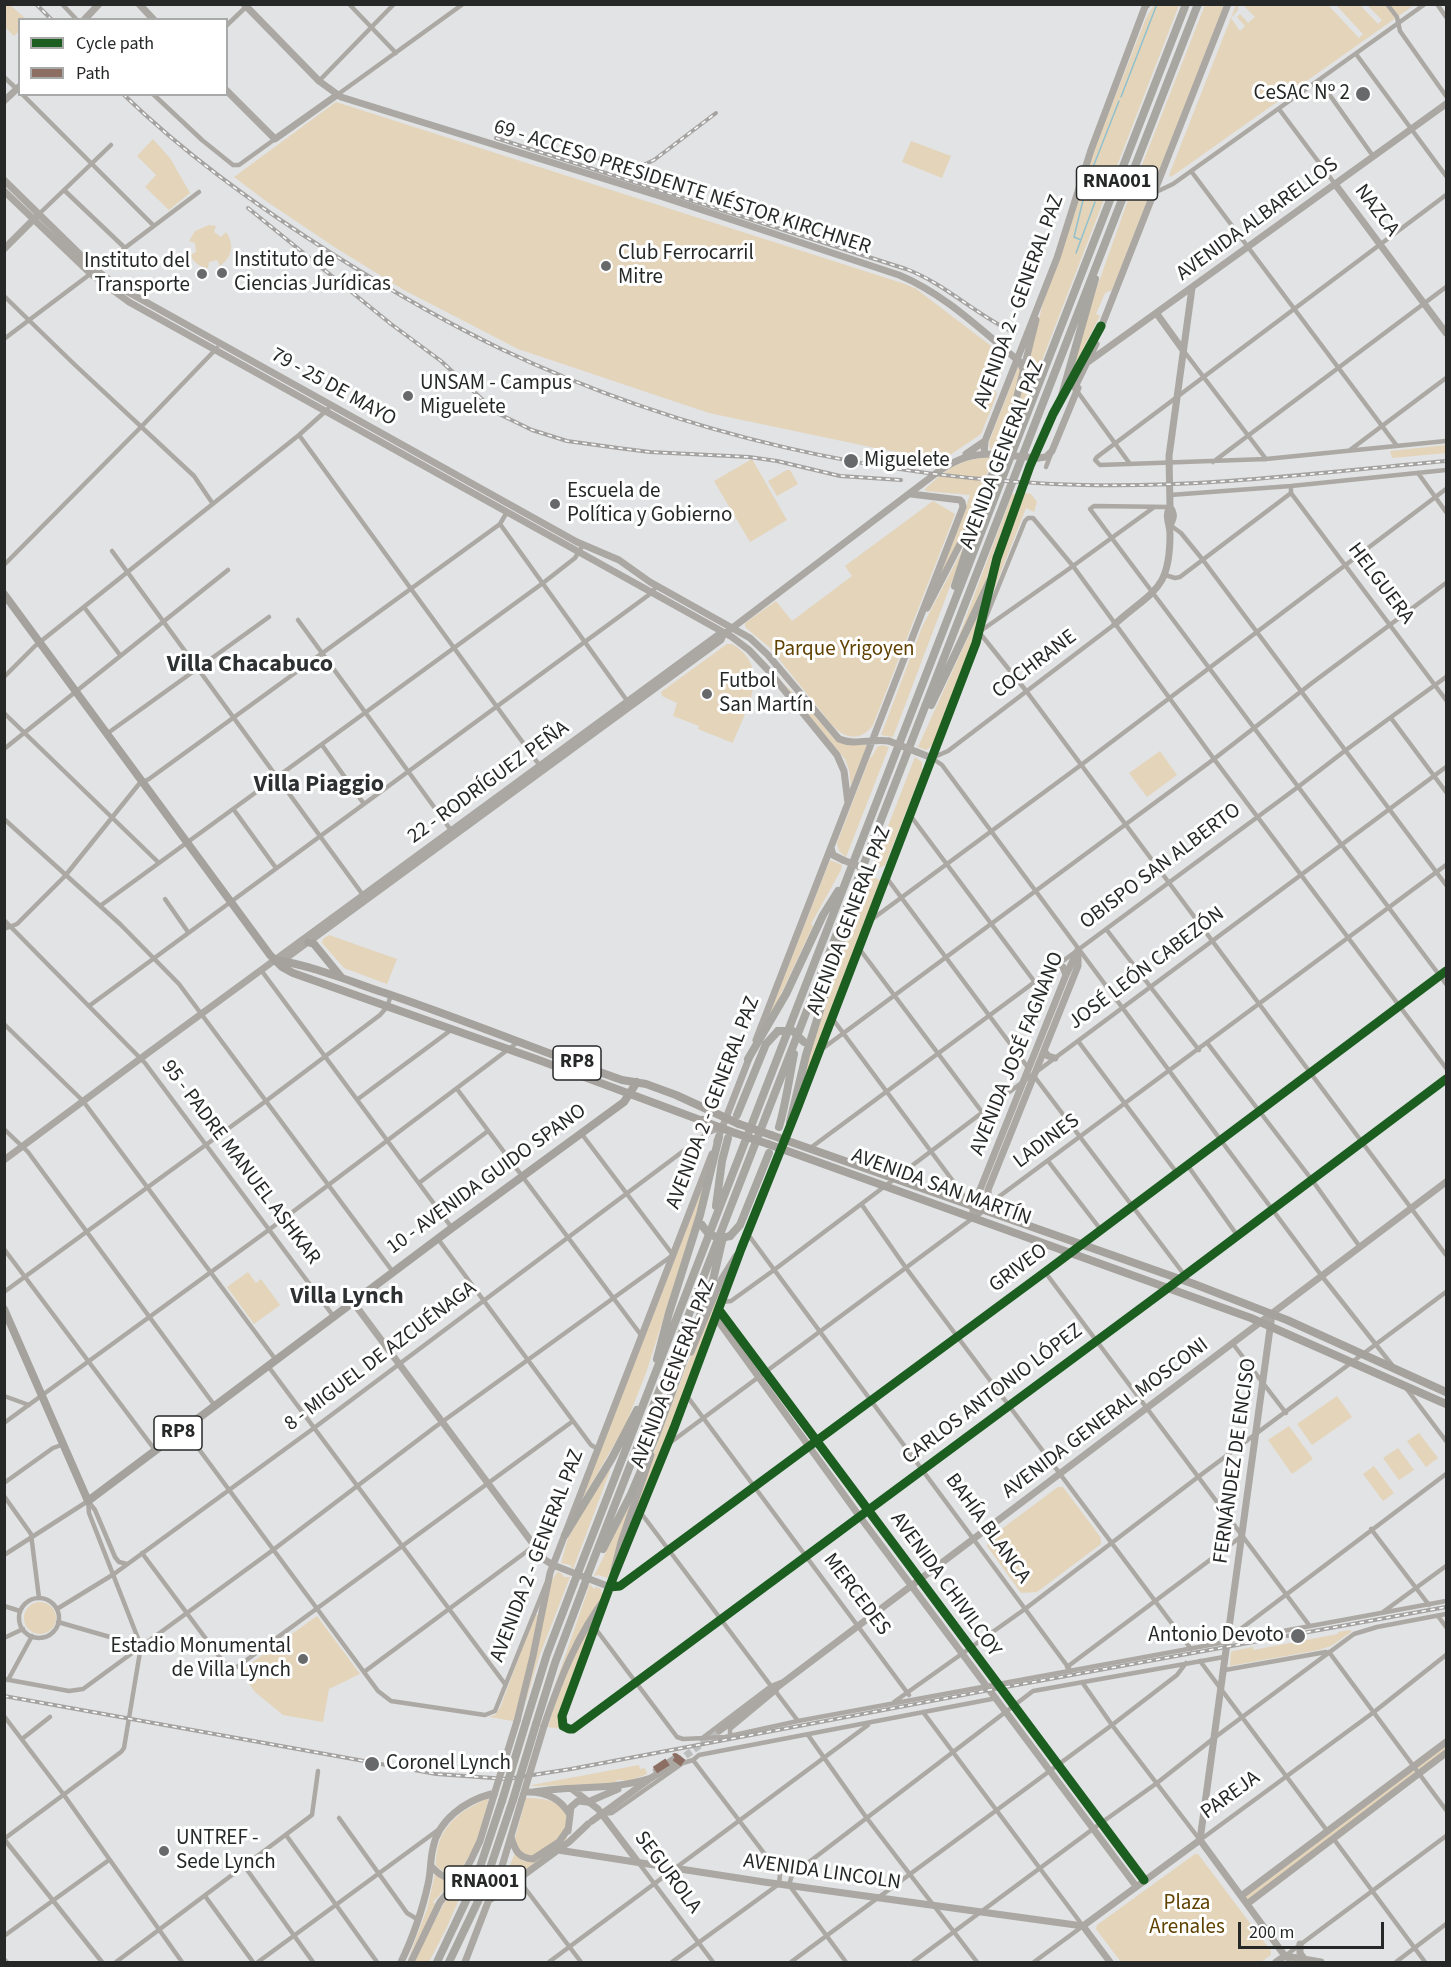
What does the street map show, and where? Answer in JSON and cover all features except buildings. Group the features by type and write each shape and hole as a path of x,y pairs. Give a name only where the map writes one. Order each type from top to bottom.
{"highway":[{"name":"AVENIDA GENERAL PAZ","path":"437,1962 475,1882 502,1801 522,1722 574,1583 1186,4"},
{"name":"AVENIDA GENERAL PAZ","path":"449,1962 481,1895 518,1800 555,1663 588,1574 1198,4"},
{"path":"1061,399 1092,293 1101,252"},
{"path":"944,630 961,567 990,478"},
{"path":"911,743 949,670 990,581"},
{"path":"790,1122 806,1055 853,909 863,865"},
{"path":"748,1059 786,994 823,915 849,873"},
{"path":"779,1127 801,1024"},
{"path":"738,1119 766,1044 777,1031 798,1033 804,1042 806,1055"},
{"path":"703,1249 716,1206 728,1136"},
{"path":"655,1374 658,1349 700,1215 728,1136"},
{"path":"700,1215 705,1230 714,1237 730,1236 740,1225 768,1149"},
{"path":"592,1564 612,1533 657,1433 680,1374 713,1280 727,1216"},
{"path":"565,1535 612,1458 649,1389"}],"main road":[{"name":"RP8","path":"4,594 270,955 282,967 293,973 723,1128"},
{"path":"312,942 342,978"},
{"name":"RP8","path":"276,960 296,963 391,995 622,1080 637,1082 696,1103 726,1119"},
{"name":"10 - AVENIDA GUIDO SPANO","path":"353,1302 624,1102 637,1082"},
{"path":"701,1119 706,1126 706,1134"},
{"name":"AVENIDA SAN MARTÍN","path":"726,1119 738,1119 783,1140 894,1180 904,1181 973,1207 986,1207 1080,1245 1184,1279 1444,1388"},
{"name":"AVENIDA SAN MARTÍN","path":"723,1128 728,1136 768,1149 780,1149 1261,1323 1446,1404"},
{"name":"RP8","path":"88,1501 353,1302"},
{"path":"4,1309 88,1501"}],"street":[{"path":"62,4 75,18"},
{"path":"86,18 99,4"},
{"path":"139,4 152,18"},
{"path":"349,4 396,53"},
{"path":"320,81 394,4"},
{"path":"156,96 202,140 233,165 239,165 396,53 456,6 463,4"},
{"name":"AVENIDA GENERAL PAZ","path":"1046,467 1228,4"},
{"path":"1387,4 1399,23 1400,31 1446,96"},
{"path":"1153,194 1172,185 1425,4"},
{"path":"1437,4 1446,17"},
{"path":"228,24 246,5 320,81 337,95"},
{"name":"AVENIDA 2 - GENERAL PAZ","path":"984,454 985,441 1039,306 1065,235 1091,150 1146,5"},
{"path":"1356,54 1446,176"},
{"path":"4,77 18,89"},
{"path":"1319,80 1373,156"},
{"path":"4,101 18,91"},
{"path":"228,92 275,139"},
{"name":"69 - ACCESO PRESIDENTE NÉSTOR KIRCHNER","path":"337,95 663,197 899,275 933,292 1000,345 1017,360 1024,370"},
{"path":"25,96 154,226"},
{"name":"AVENIDA ALBARELLOS","path":"1088,362 1446,104"},
{"name":"NAZCA","path":"1279,108 1446,333"},
{"path":"4,249 111,145"},
{"path":"1191,171 1337,369 1397,446"},
{"name":"79 - 25 DE MAYO","path":"4,180 36,217"},
{"path":"64,190 125,248"},
{"name":"79 - 25 DE MAYO","path":"4,191 36,217 93,272 132,296 217,347 726,631"},
{"path":"4,339 200,192"},
{"path":"1446,195 1095,460 1100,465 1213,462 1446,441"},
{"path":"1213,462 1446,287"},
{"path":"1154,593 1165,575 1170,549 1170,525 1174,519 1174,512 1170,507 1169,463 1192,288"},
{"path":"4,296 194,476 213,504"},
{"name":"AVENIDA GENERAL PAZ","path":"919,624 963,541 990,478 1010,424 1039,306"},
{"path":"1157,314 1266,459"},
{"name":"AVENIDA GENERAL PAZ","path":"561,1722 614,1575 667,1445 932,758 979,632 990,581 1006,529 1030,466 1061,399 1101,326"},
{"path":"1000,345 1013,351 1021,348"},
{"path":"4,565 217,347"},
{"path":"1349,451 1446,378"},
{"path":"1076,390 1130,464"},
{"path":"4,677 40,642 299,435 328,409"},
{"name":"79 - 25 DE MAYO","path":"328,409 507,512 581,549 619,560 654,589"},
{"path":"299,435 540,766"},
{"name":"AVENIDA 2 - GENERAL PAZ","path":"959,458 985,441"},
{"name":"22 - RODRÍGUEZ PEÑA","path":"4,1160 201,1013 630,704 718,635 939,471 959,458 994,454 1038,458 1046,457 1052,451"},
{"path":"1170,495 1291,486 1446,470"},
{"path":"1418,473 1446,512"},
{"path":"1165,575 1180,577 1291,493 1291,486"},
{"path":"869,921 1081,765 1446,489"},
{"name":"HELGUERA","path":"1291,493 1446,700"},
{"name":"AVENIDA 2 - GENERAL PAZ","path":"364,1672 383,1696 391,1701 485,1715 495,1711 673,1255 728,1136 723,1128 748,1059 963,507 962,502 957,499 911,494"},
{"path":"1170,507 1094,506 1091,511 1446,984"},
{"path":"1153,508 979,632 1027,692 1446,1255"},
{"path":"4,929 17,924 65,876 137,785 500,524 507,512"},
{"name":"AVENIDA GENERAL PAZ","path":"979,632 1025,520 1035,519 1073,566"},
{"path":"500,524 630,704"},
{"path":"1170,525 1181,533 1203,560 1446,885"},
{"path":"100,906 543,583 581,549"},
{"path":"112,551 363,895"},
{"path":"1073,566 1214,759 1446,1068"},
{"path":"4,749 228,570"},
{"path":"819,1050 1214,759 1446,583"},
{"path":"89,1006 586,642 654,589"},
{"name":"COCHRANE","path":"932,758 948,751 1154,593"},
{"path":"84,607 120,655"},
{"path":"108,733 269,617"},
{"path":"298,620 453,833"},
{"path":"726,631 750,638 768,655 839,739 851,742 874,739 889,741 932,758 941,764 1321,1275 1394,1368"},
{"path":"726,631 767,669 837,755 844,771 848,806"},
{"name":"OBISPO SAN ALBERTO","path":"809,1149 1446,677"},
{"name":"22 - RODRÍGUEZ PEÑA","path":"276,960 289,956 312,942 540,766 630,704"},
{"path":"4,712 159,863"},
{"path":"1390,718 1446,792"},
{"path":"322,745 364,804"},
{"name":"JOSÉ LEÓN CABEZÓN","path":"1032,1073 1123,1008 1446,767"},
{"path":"234,810 276,868"},
{"path":"910,815 1034,981"},
{"path":"4,819 100,906 179,984 393,1272"},
{"path":"831,848 833,855 886,877 1184,1279"},
{"name":"LADINES","path":"667,1445 821,1333 986,1207 1446,865"},
{"path":"165,899 188,932"},
{"name":"95 - PADRE MANUEL ASHKAR","path":"4,920 141,1058 208,1144 334,1317"},
{"path":"1106,928 1199,1050"},
{"path":"858,947 982,1112"},
{"name":"AVENIDA JOSÉ FAGNANO","path":"986,1207 988,1190 1066,975 1078,950"},
{"name":"AVENIDA JOSÉ FAGNANO","path":"973,1218 973,1207 1024,1081 1032,1073 1044,1051 1074,978 1078,966 1078,950"},
{"path":"1057,964 1063,967 1066,975 1074,978"},
{"path":"261,970 452,1228"},
{"name":"GRIVEO","path":"610,1587 620,1586 817,1442 1446,971"},
{"path":"4,1292 267,1101 380,1015 387,1007 391,995"},
{"path":"832,1018 973,1207"},
{"path":"4,1024 83,1101 276,1360"},
{"path":"358,1099 450,1030"},
{"path":"4,1423 270,1229 519,1041"},
{"path":"1078,1041 1177,1173"},
{"path":"1208,1044 1360,1247"},
{"path":"1044,1051 1048,1056 1055,1058"},
{"name":"CARLOS ANTONIO LÓPEZ","path":"561,1722 566,1728 573,1728 1096,1340 1184,1279 1237,1235 1446,1079"},
{"path":"722,1302 731,1301 774,1270 1024,1081"},
{"path":"457,1089 641,1335"},
{"name":"8 - MIGUEL DE AZCUÉNAGA","path":"57,1609 114,1574 314,1428 706,1134 723,1128"},
{"path":"4,1130 23,1146 215,1406"},
{"path":"419,1183 488,1131"},
{"path":"32,1636 6,1680 69,1691 83,1689 273,1550 442,1422 673,1255 581,1133"},
{"path":"1048,1161 1101,1230"},
{"path":"1188,1166 1237,1235"},
{"name":"AVENIDA GENERAL MOSCONI","path":"718,1731 1446,1182"},
{"path":"862,1205 957,1337 1191,1649"},
{"name":"BAHÍA BLANCA","path":"747,1233 1070,1669"},
{"path":"438,1239 591,1445 598,1449"},
{"path":"4,1249 156,1450"},
{"path":"680,1374 700,1333 721,1280 741,1249"},
{"path":"1045,1272 1309,1625"},
{"path":"892,1703 1026,1609 1446,1292"},
{"path":"353,1302 534,1546 553,1565 610,1587"},
{"name":"AVENIDA CHIVILCOY","path":"719,1310 920,1580 988,1686 1058,1765 1144,1880"},
{"name":"FERNÁNDEZ DE ENCISO","path":"1221,1689 1272,1314"},
{"name":"AVENIDA CHIVILCOY","path":"716,1318 860,1516 913,1585 997,1684 1009,1708 1051,1770 1137,1886"},
{"path":"4,1327 14,1329"},
{"path":"1233,1344 1286,1413"},
{"path":"268,1366 505,1684"},
{"path":"1404,1386 1446,1441"},
{"path":"4,1396 29,1405"},
{"name":"MERCEDES","path":"686,1396 913,1699"},
{"path":"142,1553 188,1611 224,1663 232,1667 241,1664 573,1421"},
{"path":"183,1429 364,1672 534,1546"},
{"path":"614,1575 621,1542 657,1433"},
{"path":"4,1482 53,1448 64,1444"},
{"path":"1228,1640 1285,1594 1446,1474"},
{"path":"4,1496 30,1530 39,1598"},
{"path":"4,1555 88,1501"},
{"path":"88,1501 95,1510 115,1557 119,1562 127,1564"},
{"path":"88,1501 89,1513 141,1646 122,1752 5,1839 102,1962"},
{"path":"640,1512 771,1686"},
{"path":"1371,1530 1429,1605"},
{"path":"1070,1669 1242,1536"},
{"path":"1380,1614 1446,1566"},
{"name":"AVENIDA GENERAL PAZ","path":"411,1962 440,1902 463,1874 480,1841 491,1798 522,1722 548,1579"},
{"name":"AVENIDA GENERAL PAZ","path":"540,1725 590,1619 607,1596"},
{"path":"39,1598 48,1600 57,1609 58,1622 55,1629 48,1635 32,1636 22,1629 20,1611 26,1602 39,1598"},
{"path":"595,1628 677,1737 701,1739 730,1736 798,1720 1446,1601"},
{"path":"4,1606 20,1611"},
{"path":"914,1962 1357,1632 1446,1614"},
{"path":"1438,1616 1446,1627"},
{"path":"58,1622 141,1646"},
{"path":"4,1638 22,1629"},
{"name":"FERNÁNDEZ DE ENCISO","path":"1200,1840 1228,1640"},
{"path":"1225,1670 1329,1652"},
{"path":"1329,1652 1446,1810"},
{"name":"PAREJA","path":"1034,1962 1374,1712 1446,1655"},
{"path":"846,1962 789,1885 792,1875 1033,1691 1224,1656"},
{"path":"1200,1661 1425,1962"},
{"path":"791,1962 1112,1725 1177,1675 1186,1663"},
{"name":"AVENIDA GENERAL MOSCONI","path":"701,1739 771,1686 784,1680"},
{"name":"AVENIDA GENERAL MOSCONI","path":"730,1736 730,1728 776,1692 784,1680"},
{"path":"1082,1682 1288,1959"},
{"path":"776,1692 798,1720"},
{"path":"489,1900 558,1850 590,1822 651,1778 680,1762 693,1760 703,1754 997,1698"},
{"path":"923,1712 1110,1962"},
{"path":"5,1716 182,1962"},
{"path":"22,1739 50,1717"},
{"path":"549,1962 870,1723"},
{"path":"808,1735 866,1817 977,1962"},
{"path":"1241,1896 1446,1742"},
{"path":"1247,1904 1446,1753"},
{"path":"655,1770 675,1757 680,1762"},
{"path":"672,1962 779,1884 780,1874 693,1760"},
{"path":"602,1814 612,1813 680,1762"},
{"path":"116,1962 312,1815 318,1771"},
{"path":"573,1853 568,1842 568,1829 571,1807 575,1803 581,1801 590,1803 626,1785 651,1778"},
{"path":"590,1803 595,1815 590,1822 578,1825 558,1800 546,1794 531,1792 626,1785"},
{"name":"SEGUROLA","path":"572,1788 602,1814 713,1962"},
{"path":"258,1962 440,1828 465,1805 491,1798"},
{"name":"AVENIDA GENERAL PAZ","path":"465,1962 511,1837 518,1800"},
{"path":"339,1818 407,1913 417,1919"},
{"path":"401,1962 428,1886 433,1846 440,1828"},
{"path":"511,1837 519,1855 532,1859 559,1842 568,1829"},
{"path":"286,1835 377,1962"},
{"path":"1288,1959 1300,1944 1446,1836"},
{"name":"AVENIDA LINCOLN","path":"558,1850 779,1884 1083,1926"},
{"path":"4,1936 109,1860"},
{"path":"431,1866 446,1878 463,1874"},
{"path":"245,1867 313,1962"},
{"path":"780,1874 792,1875"},
{"path":"518,1879 581,1962"},
{"path":"205,1896 253,1962"},
{"path":"1396,1962 1446,1924"},
{"path":"1300,1944 1300,1953 1305,1960"},
{"path":"1276,1962 1288,1959 1321,1962"}],"green space":[{"path":"4,5 10,5 25,18 18,18 18,32 14,36 5,27"},
{"path":"1154,5 1179,5 1017,425 1013,424 1043,303 1094,150 1146,18"},
{"path":"1205,5 1224,5 1112,290 1105,293 1096,314 1100,316 1071,372 1096,290 1127,203"},
{"path":"1236,5 1238,5 1238,10 1231,18 1240,31 1245,26 1237,17 1240,14 1248,23 1255,17 1243,5 1328,5 1359,38 1363,34 1336,5 1360,5 1378,24 1382,20 1367,5 1414,5 1171,177 1169,175"},
{"name":"Club Ferrocarril Mitre","path":"336,102 915,288 1007,358 995,391 997,394 981,434 944,459 880,449 709,413 518,349 404,290 336,248 234,177"},
{"path":"153,139 170,158 190,193 169,210 145,187 156,175 137,156"},
{"path":"911,141 951,156 942,178 902,162"},
{"path":"209,225 216,226 214,232 221,237 226,232 231,242 231,250 230,255 220,266 217,260 209,262 208,268 202,267 192,258 190,255 196,252 195,243 189,241 195,231"},
{"path":"1019,364 1021,369 1008,421 997,450 990,449 989,442"},
{"path":"1446,445 1446,453 1392,458 1390,451"},
{"path":"993,457 974,511 936,586 970,495 926,491 925,489 941,475 963,462"},
{"path":"752,459 787,520 750,542 714,481"},
{"path":"790,470 798,484 777,496 768,481"},
{"path":"1025,493 1031,494 1037,502 1034,512 1026,508 986,610 1005,543"},
{"path":"1012,494 1017,494 994,552 984,588 946,671"},
{"name":"Parque Yrigoyen","path":"933,501 955,514 873,725 863,734 848,736 832,725 770,648 745,627 745,623 776,601 792,621 852,576 845,566"},
{"path":"968,539 893,737 881,735 922,627"},
{"path":"979,613 970,649 933,745 926,750 918,747"},
{"name":"Futbol San Martín","path":"727,644 732,644 744,654 751,665 754,677 749,703 733,743 673,716 677,703 662,696 661,692"},
{"path":"781,681 802,701 835,740 846,745 867,745 851,786 845,759"},
{"path":"882,745 889,747 846,857 839,851 837,843 870,757 877,747"},
{"path":"1160,751 1177,775 1147,797 1129,773"},
{"path":"915,757 922,762 922,771 885,865 879,868 872,867"},
{"path":"830,860 842,865 841,870 811,924 813,926 767,1020"},
{"path":"868,875 880,880 880,884 801,1089 804,1072"},
{"path":"329,935 397,959 387,984 344,968 322,943 323,939"},
{"path":"707,1176 646,1373 625,1426 580,1503"},
{"path":"248,1272 256,1283 261,1279 280,1305 254,1324 227,1287"},
{"path":"727,1276 680,1405 624,1543 657,1443 686,1367"},
{"path":"1337,1396 1352,1417 1312,1445 1297,1424"},
{"path":"1289,1426 1313,1459 1292,1474 1268,1440"},
{"path":"1419,1433 1438,1458 1426,1467 1407,1441"},
{"path":"1398,1448 1414,1470 1399,1480 1383,1458"},
{"path":"1374,1466 1394,1493 1383,1501 1363,1474"},
{"path":"609,1469 573,1569 570,1565 561,1563 568,1538"},
{"path":"1058,1487 1063,1487 1101,1538 1101,1544 1037,1592 1021,1593 987,1546 988,1539"},
{"path":"637,1490 607,1578 594,1576"},
{"path":"557,1572 564,1577 570,1577 539,1657 525,1705 551,1582"},
{"path":"590,1584 594,1589 596,1587 601,1589 602,1596 577,1638 553,1691"},
{"path":"40,1602 51,1607 56,1618 51,1629 40,1634 29,1629 24,1618 29,1607"},
{"path":"535,1614 538,1615 528,1668 513,1721 489,1717 495,1715 500,1708"},
{"name":"Estadio Monumental de Villa Lynch","path":"317,1616 360,1674 329,1689 323,1722 283,1715 255,1692 240,1671"},
{"path":"594,1619 558,1713 558,1721 563,1729 548,1727 567,1671"},
{"path":"1351,1630 1331,1646 1319,1650 1230,1666 1233,1651 1253,1647 1253,1650"},
{"path":"1446,1742 1446,1753 1247,1904 1241,1896"},
{"path":"639,1765 640,1769 645,1768 647,1774 624,1783 623,1780 617,1780 615,1784 532,1786 532,1785"},
{"path":"489,1798 475,1847 459,1872 448,1875 436,1866 437,1853 444,1832 458,1815"},
{"path":"526,1798 558,1804 566,1814 567,1821 559,1838 532,1857 519,1853 515,1838"},
{"path":"567,1836 567,1841 500,1889 515,1853 523,1861 533,1862"},
{"name":"Plaza Arenales","path":"1198,1854 1271,1951 1271,1955 1261,1962 1121,1962 1096,1929 1097,1925"},
{"path":"435,1874 452,1882 433,1902 436,1904 407,1962 427,1909"},
{"path":"466,1875 469,1876 429,1962 413,1962 447,1898"}],"waterway":[{"path":"1121,97 1157,4"},
{"path":"1081,240 1074,237 1088,180 1119,101"},
{"path":"1076,253 1095,202"},
{"path":"1011,436 1015,425"}],"tunnel":[{"path":"677,1762 719,1731"}],"railway":[{"path":"36,4 50,18"},
{"path":"125,96 173,139 254,202 339,258 419,306 501,349 570,379 640,406 712,429 785,447 933,474 1083,485 1219,482 1446,461"},
{"path":"635,169 654,160 716,113"},
{"path":"496,138 906,269 935,283 1015,333"},
{"path":"549,148 639,167 667,190"},
{"path":"248,208 391,324 441,361 497,413 532,430 567,441 618,448 749,457 777,461 840,476 901,480"},
{"path":"4,1696 436,1774 507,1779 1446,1607"}],"marked path":[{"path":"655,1770 675,1757 683,1763"}],"cycle path":[{"path":"1101,326 1053,414 1030,466 997,558 976,643 674,1428 614,1575 562,1716 563,1726 573,1729 1446,1079"},
{"path":"610,1587 620,1586 1045,1272 1446,971"},
{"path":"719,1310 1144,1880"}],"place":[{"name":"CeSAC Nº 2","path":"1363,94"},
{"name":"Club Ferrocarril Mitre","path":"606,266"},
{"name":"Instituto de Ciencias Jurídicas","path":"222,273"},
{"name":"Instituto del Transporte","path":"202,274"},
{"name":"UNSAM - Campus Miguelete","path":"408,396"},
{"name":"Miguelete","path":"851,461"},
{"name":"Escuela de Política y Gobierno","path":"555,504"},
{"name":"Futbol San Martín","path":"707,694"},
{"name":"Antonio Devoto","path":"1298,1636"},
{"name":"Estadio Monumental de Villa Lynch","path":"303,1659"},
{"name":"Coronel Lynch","path":"372,1764"},
{"name":"UNTREF - Sede Lynch","path":"164,1851"}],"district":[{"name":"Villa Chacabuco","path":"250,666"},
{"name":"Villa Piaggio","path":"319,786"},
{"name":"Villa Lynch","path":"347,1298"}]}
